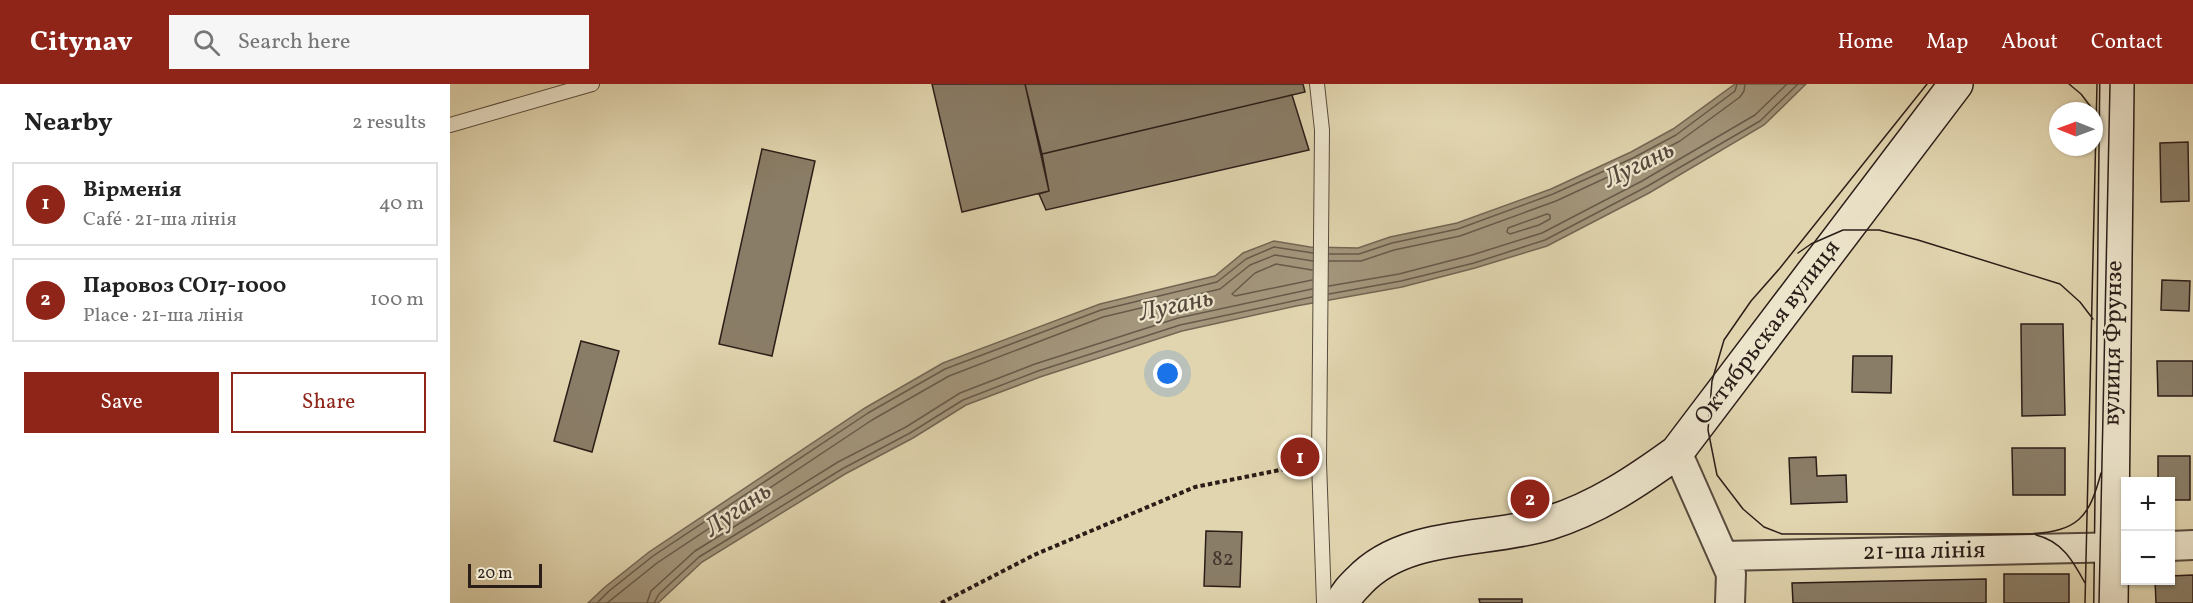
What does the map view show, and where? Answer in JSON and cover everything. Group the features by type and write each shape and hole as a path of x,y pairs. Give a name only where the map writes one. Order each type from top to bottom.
{"street":[{"name":"Октябрьская вулиця","path":"1677,452 1956,84"},
{"name":"вулиця Фрунзе","path":"2110,603 2118,548 2117,84"},
{"path":"1342,603 1345,596 1371,568 1418,547 1547,524 1589,508 1632,485 1677,452 1731,574 1730,603"},
{"path":"2175,546 2193,545"},
{"name":"21-ша лінія","path":"1723,556 2118,548"}],"lane":[{"path":"450,125 592,84"},
{"path":"1317,84 1322,130 1319,462 1324,603"}],"path":[{"path":"941,603 1034,555 1195,487 1319,462"}],"water":[{"name":"Лугань","path":"1735,84 1806,84 1764,125 1649,193 1547,246 1402,287 1296,306 1182,331 1040,377 966,405 913,438 845,474 702,562 658,603 588,603 649,552 865,408 943,363 1100,304 1215,276 1243,253 1274,241 1310,247 1358,248 1390,237 1457,223 1551,189 1631,152 1673,129"}],"building":[{"path":"932,84 1025,84 1049,191 962,212"},
{"path":"1025,84 1303,84 1305,92 1042,154"},
{"path":"1292,95 1309,150 1046,210 1039,194 1049,191 1042,154"},
{"path":"2188,142 2189,201 2161,202 2160,143"},
{"path":"762,149 815,161 772,356 719,344"},
{"path":"2162,280 2190,281 2189,311 2161,310"},
{"path":"2021,324 2063,324 2065,415 2022,416"},
{"path":"581,341 619,351 592,452 554,441"},
{"path":"1853,356 1892,356 1891,393 1852,392"},
{"path":"2157,361 2193,361 2193,396 2158,396"},
{"path":"2012,448 2065,448 2065,495 2013,495"},
{"path":"2158,456 2190,456 2190,500 2175,500 2175,477 2158,477"},
{"path":"1816,457 1817,476 1846,475 1847,502 1791,504 1789,458"},
{"path":"1206,531 1242,532 1240,587 1204,586"},
{"path":"2004,574 2069,574 2069,603 2004,603"},
{"path":"2193,575 2193,603 2156,603 2155,585 2175,585 2175,576"},
{"path":"1986,579 1986,603 1793,603 1792,583"},
{"path":"1479,599 1522,599 1522,603 1480,603"}],"tram line":[{"path":"1927,84 1751,301 1724,340 1712,381 1708,430 1717,475 1743,509 1764,527 1782,534 2030,534 2060,530 2079,519 2092,501 2101,473"},
{"path":"2069,84 2087,102"},
{"path":"2085,603 2097,84"},
{"path":"2099,603 2110,84"},
{"path":"1798,253 1811,244 1843,230 1879,230 2060,284 2080,302 2093,319"},
{"path":"2036,535 2060,547 2085,583"}],"place":[{"name":"Вірменія","path":"1300,457"},
{"name":"Паровоз СО17-1000","path":"1530,499"}]}
